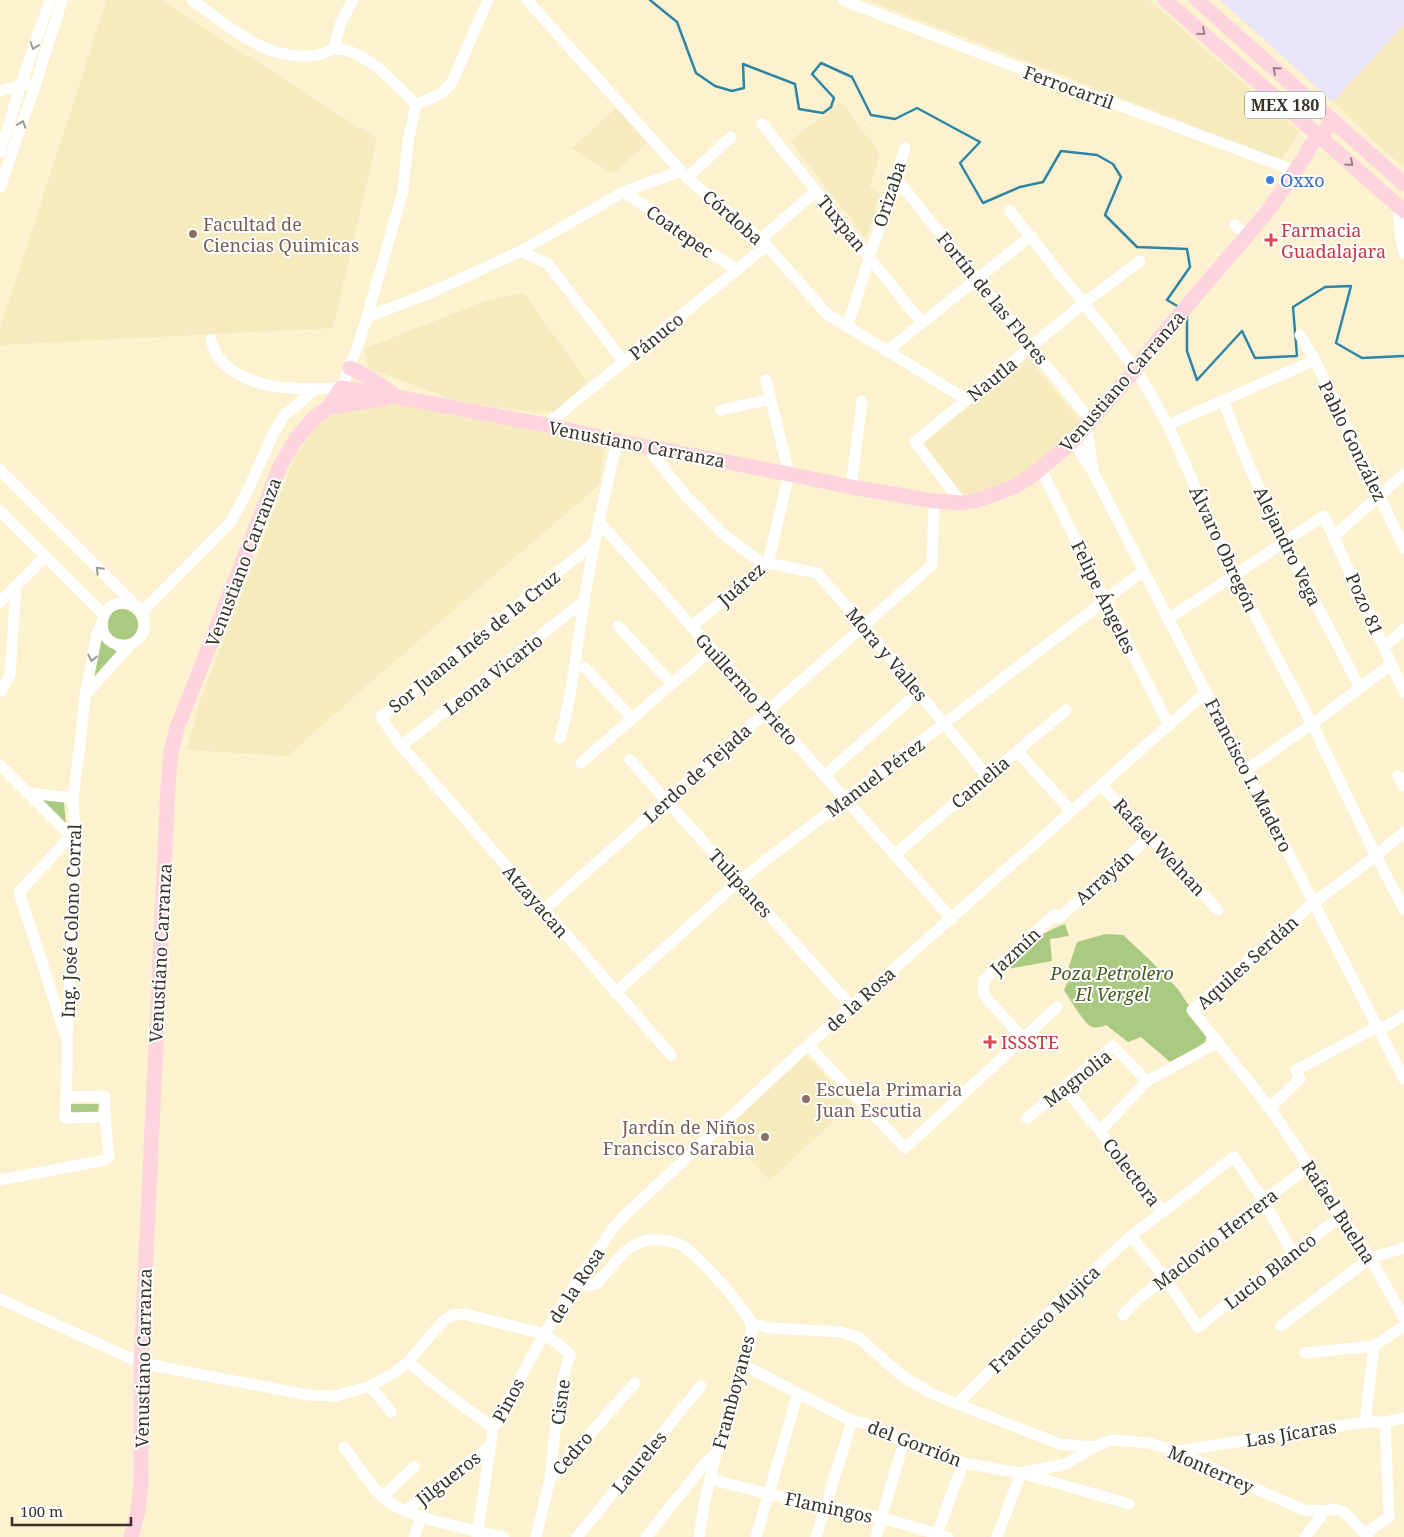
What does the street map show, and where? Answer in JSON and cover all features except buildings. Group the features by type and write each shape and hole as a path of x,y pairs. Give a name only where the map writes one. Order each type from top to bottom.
{"main road":[{"name":"MEX 180","path":"1165,0 1401,209"},
{"name":"MEX 180","path":"1197,0 1404,184"},
{"name":"Venustiano Carranza","path":"131,1537 138,1511 141,1483 141,1363 171,752 177,728 281,464 296,439 315,417 329,407 341,388 546,426 851,488 934,501 962,503 991,496 1014,487 1042,469 1073,441 1268,211 1306,156 1310,146 1333,120"},
{"path":"1306,156 1333,148 1350,136"},
{"path":"350,368 365,375 397,397"},
{"name":"Venustiano Carranza","path":"329,407 397,397"}],"street":[{"path":"0,187 3,154 20,89 50,0"},
{"path":"3,154 34,88 62,0"},
{"path":"192,0 240,36 274,51 299,56 318,55 334,48 353,52 386,74 416,105 442,93 452,82 488,0"},
{"path":"334,48 341,22 353,0"},
{"name":"Córdoba","path":"527,0 684,175 763,243 827,314 966,400"},
{"name":"Ferrocarril","path":"843,0 1016,67 1296,171"},
{"path":"0,91 34,88"},
{"path":"0,99 20,89"},
{"name":"Venustiano Carranza","path":"341,388 350,368 367,317 403,191 408,142 416,105"},
{"name":"Tuxpan","path":"762,124 922,323"},
{"path":"367,317 430,293 521,251 623,192 684,175 731,137"},
{"name":"Orizaba","path":"847,327 905,148"},
{"name":"Fortín de las Flores","path":"895,177 1031,347 1088,422"},
{"name":"Pánuco","path":"546,426 738,270 816,191"},
{"name":"Coatepec","path":"623,192 653,211 685,237 738,270"},
{"path":"1401,209 1401,239 1404,253"},
{"name":"Álvaro Obregón","path":"1010,211 1136,369 1168,425 1234,575 1312,724 1404,909"},
{"path":"1235,225 1247,236"},
{"path":"887,351 1030,236"},
{"path":"521,251 548,264 624,362"},
{"name":"Nautla","path":"962,503 915,442 1084,303 1140,262"},
{"name":"Pablo González","path":"1300,335 1315,360 1404,548"},
{"path":"211,340 218,357 237,374 252,381 315,389 341,388"},
{"path":"1168,425 1315,360"},
{"path":"766,380 789,474"},
{"path":"138,609 230,523 246,494 275,430 285,415 315,389"},
{"path":"721,410 771,399"},
{"path":"851,488 862,401"},
{"name":"Alejandro Vega","path":"1223,401 1250,468 1284,542 1360,688"},
{"name":"Francisco I. Madero","path":"1088,422 1093,472"},
{"path":"560,738 568,712 594,542 616,441"},
{"name":"Francisco I. Madero","path":"1073,441 1093,472 1404,1080"},
{"path":"647,447 686,496 722,533 766,564"},
{"name":"Felipe Ángeles","path":"1042,469 1105,600 1169,725"},
{"path":"0,470 138,609 144,628 140,638 131,644 85,695"},
{"name":"Juárez","path":"692,627 766,564 789,474"},
{"path":"1334,536 1404,474"},
{"name":"Lerdo de Tejada","path":"549,904 932,565 934,501"},
{"path":"0,511 103,619 105,634 111,642 121,645 131,644"},
{"name":"Pozo 81","path":"1284,542 1324,516 1404,692"},
{"name":"Guillermo Prieto","path":"599,522 951,918"},
{"name":"Sor Juana Inés de la Cruz","path":"402,746 381,717 594,542"},
{"path":"1168,619 1284,542"},
{"path":"0,602 45,557"},
{"name":"Mora y Valles","path":"766,564 817,573 864,626 987,776"},
{"name":"Manuel Pérez","path":"615,993 739,881 1143,571"},
{"path":"1,691 10,675 16,586"},
{"name":"Leona Vicario","path":"402,746 584,601"},
{"path":"103,619 109,608 116,604 125,603 138,609"},
{"name":"Ing. José Colono Corral","path":"103,619 85,695 73,798 74,839 66,1118 105,1117"},
{"path":"618,626 672,684"},
{"path":"1384,647 1404,629"},
{"path":"581,763 712,650"},
{"path":"1246,770 1312,724 1391,664"},
{"path":"0,665 10,675"},
{"path":"585,668 632,718"},
{"path":"824,776 919,692"},
{"name":"de la Rosa","path":"544,1334 578,1280 625,1215 851,1006 1206,692"},
{"name":"Camelia","path":"894,855 1066,710"},
{"name":"Atzayacan","path":"402,746 615,993 671,1055"},
{"path":"1017,751 1071,811"},
{"name":"Tulipanes","path":"630,760 851,1006"},
{"path":"0,765 74,839 19,892 67,1041"},
{"path":"1398,776 1404,786"},
{"name":"Rafael Welnan","path":"1101,785 1218,910"},
{"path":"29,793 73,798"},
{"name":"Aquiles Serdán","path":"1218,1042 1192,1010 1313,902 1376,856 1404,832"},
{"name":"Arrayán","path":"1057,916 1150,836"},
{"name":"Jazmín","path":"1023,1038 988,1000 983,991 984,980 1057,916"},
{"path":"808,1045 905,1148 1057,1007"},
{"path":"1270,1108 1300,1079 1296,1070 1404,1015"},
{"path":"1100,1131 1147,1081 1218,1042"},
{"name":"Rafael Buelna","path":"1218,1042 1270,1108 1370,1258 1404,1318"},
{"name":"Magnolia","path":"1027,1118 1113,1046 1147,1081"},
{"name":"Colectora","path":"1064,1087 1100,1131 1127,1169 1164,1212"},
{"path":"0,1180 106,1160 109,1156 105,1096 66,1097"},
{"name":"Francisco Mujica","path":"958,1403 1064,1298 1131,1236 1234,1157 1264,1201 1293,1254"},
{"name":"Maclovio Herrera","path":"1123,1315 1136,1300 1309,1166"},
{"name":"Lucio Blanco","path":"1165,1278 1198,1327 1341,1216"},
{"path":"1131,1236 1165,1278"},
{"name":"Framboyanes","path":"578,1280 585,1285 591,1286 596,1284 625,1251 636,1244 649,1240 669,1241 682,1246 700,1261 744,1310 751,1324 751,1340 716,1454 699,1537"},
{"path":"1281,1326 1370,1258 1404,1248"},
{"path":"0,1299 141,1363 308,1395 336,1396 370,1386 394,1373 408,1362 443,1321 452,1315 464,1314 544,1334"},
{"name":"Monterrey","path":"751,1324 770,1328 842,1332 859,1338 901,1375 932,1394 1060,1444 1094,1447 1112,1440 1148,1443 1178,1451 1238,1481 1304,1510 1325,1511 1335,1509 1344,1512 1366,1535"},
{"path":"1304,1353 1374,1346 1404,1326"},
{"name":"Cisne","path":"544,1334 570,1355 561,1390 550,1479"},
{"name":"Pinos","path":"478,1534 493,1428 544,1334"},
{"path":"1365,1422 1374,1346"},
{"path":"408,1362 493,1428"},
{"name":"del Gorrión","path":"744,1365 852,1421 864,1423 904,1441 963,1463 1022,1473 1066,1464 1094,1447"},
{"name":"Cedro","path":"536,1537 550,1479 635,1383"},
{"path":"370,1386 391,1412"},
{"name":"Laureles","path":"577,1537 701,1386"},
{"path":"756,1537 798,1393"},
{"name":"Las Jícaras","path":"1178,1451 1365,1422 1385,1422 1404,1418"},
{"path":"816,1537 824,1506 852,1421"},
{"path":"1366,1535 1390,1516 1385,1422"},
{"path":"876,1537 904,1441"},
{"name":"Jilgueros","path":"405,1511 491,1445"},
{"path":"344,1446 382,1497 405,1511 478,1534 504,1537"},
{"path":"646,1537 706,1462 716,1454"},
{"path":"941,1536 963,1463"},
{"path":"382,1497 414,1468"},
{"path":"997,1537 1022,1473 1129,1504"},
{"name":"Flamingos","path":"710,1479 769,1494 882,1518 941,1536"},
{"path":"1305,1537 1325,1511"},
{"path":"414,1537 421,1517"}],"shaded area":[{"name":"Facultad de Ciencias Quimicas","path":"107,0 161,0 377,139 333,328 0,345 0,329"},
{"path":"868,0 1149,0 1299,132 1281,160"},
{"path":"1220,0 1404,0 1404,24 1333,102"},
{"path":"1404,24 1404,168 1333,102"},
{"path":"841,102 880,154 870,187 880,194 866,238 790,141"},
{"path":"617,107 648,142 613,174 572,148"},
{"path":"524,293 587,382 556,411 536,413 454,400 368,368 364,349 488,300"},
{"path":"1028,358 1081,422 1050,455 1002,488 953,496 917,449"},
{"path":"419,401 604,448 599,485 288,756 187,750 201,698 296,455 312,431 329,416 358,406 387,402"},
{"path":"806,1055 851,1104 770,1181 723,1128"}],"green space":[{"path":"122,609 128,610 133,614 137,619 137,631 133,636 128,640 122,641 116,640 111,636 107,631 106,625 107,619 111,614 116,610"},
{"path":"100,639 117,652 94,678"},
{"path":"39,799 64,802 66,826"},
{"path":"1065,924 1069,936 1050,939 1052,961 1002,970 1030,942"},
{"name":"Poza Petrolero El Vergel","path":"1106,934 1123,935 1178,989 1207,1034 1205,1042 1170,1062 1141,1037 1128,1042 1106,1025 1094,1027 1087,1023 1064,990 1069,979 1069,966 1077,942"},
{"path":"71,1104 99,1104 98,1113 71,1113"}],"waterway":[{"path":"650,0 677,22 696,73 715,86 732,91 744,88 743,64 795,84 799,109 823,113 831,107 834,98 812,74 821,63 852,77 871,115 895,119 917,108 980,142 960,163 983,203 1020,187 1043,182 1061,151 1097,155 1113,164 1121,177 1105,215 1137,247 1187,249 1190,267 1167,300 1179,307"},
{"path":"1187,315 1187,351 1197,380 1242,331 1255,358 1297,356 1293,307 1325,287 1351,286 1336,343 1362,358 1404,356"}],"place":[{"name":"Oxxo","path":"1270,180"},
{"name":"Facultad de Ciencias Quimicas","path":"193,234"},
{"name":"Farmacia Guadalajara","path":"1271,240"},
{"name":"ISSSTE","path":"990,1042"},
{"name":"Escuela Primaria Juan Escutia","path":"806,1099"},
{"name":"Jardín de Niños Francisco Sarabia","path":"765,1137"}]}
